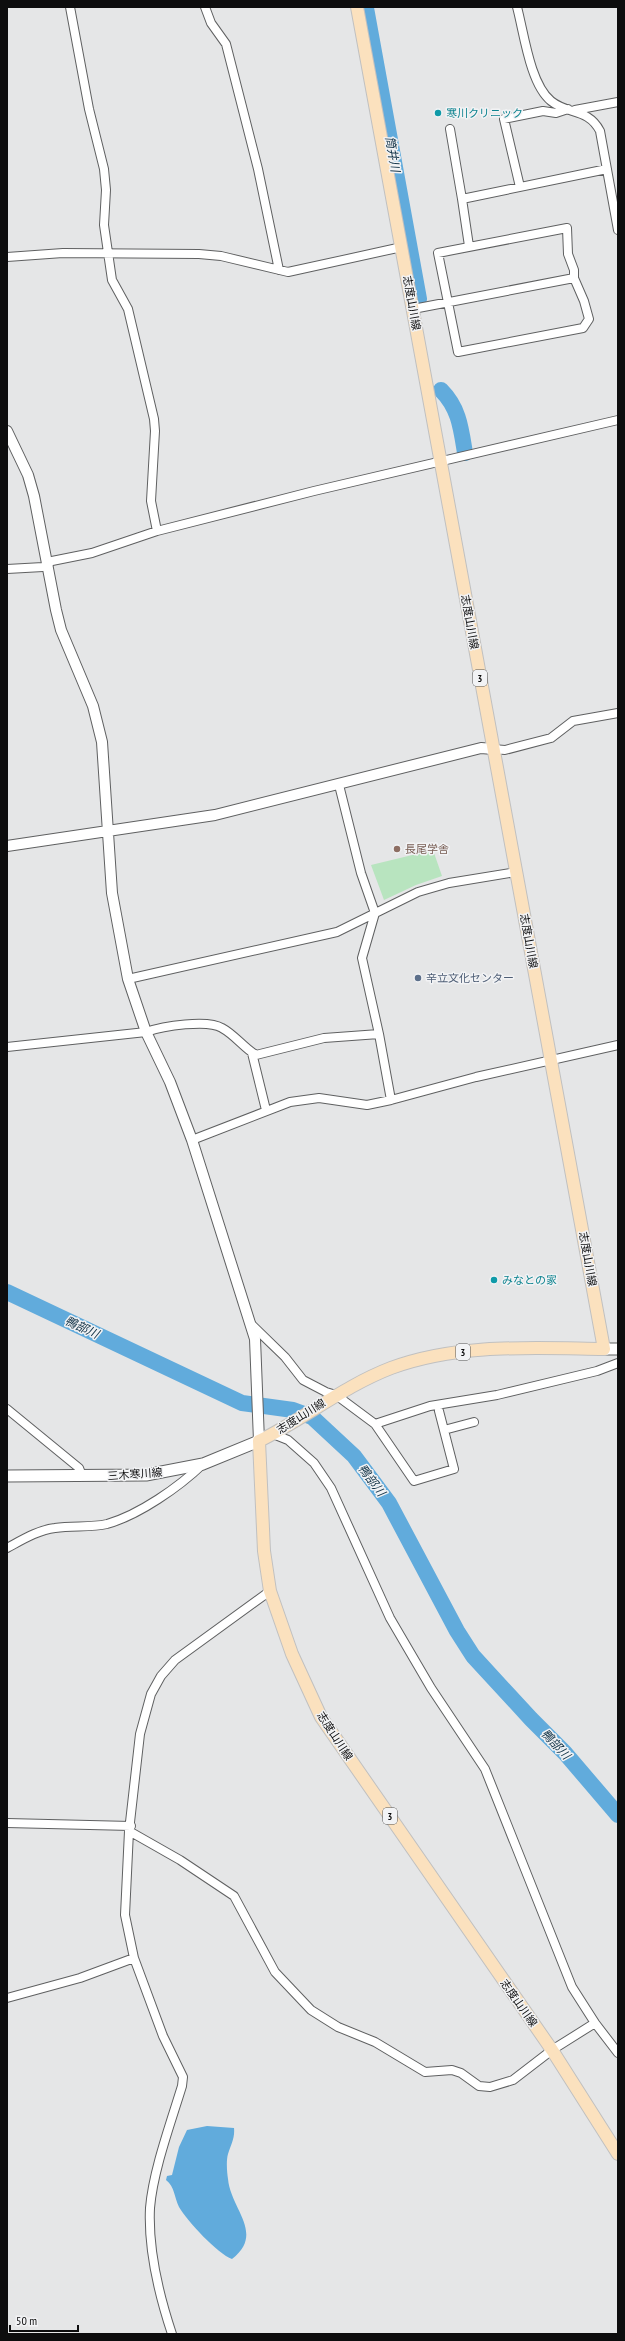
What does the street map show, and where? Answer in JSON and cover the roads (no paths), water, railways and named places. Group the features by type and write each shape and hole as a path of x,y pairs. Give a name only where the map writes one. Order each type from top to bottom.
{"main road":[{"name":"志度山川線","path":"357,7 604,1349 528,1348 444,1354 392,1368 334,1396 275,1433 258,1441 264,1551 270,1591 292,1654 321,1717 552,2050 618,2154"},
{"path":"604,1349 618,1349"},
{"name":"三木寒川線","path":"7,1476 146,1475 203,1464 258,1441"}],"street":[{"path":"70,7 89,109 104,169 106,190 104,225 112,280 128,309 154,419 155,431 151,502 157,531"},
{"path":"205,7 211,23 226,44 258,169 279,270"},
{"path":"517,7 538,84 552,103 585,114 595,122 600,131 618,230"},
{"path":"520,187 504,118 543,111 556,113 618,102"},
{"path":"450,129 470,246"},
{"path":"462,199 608,169"},
{"path":"567,228 568,254 574,270 574,278 584,301 589,319 583,328 458,352 438,253 567,228"},
{"path":"7,257 107,252 199,254 221,256 288,272 402,247"},
{"path":"413,309 574,278"},
{"path":"7,568 43,567 52,561 92,553 157,531 314,491 441,463 618,420"},
{"path":"7,431 28,476 39,516 61,630 93,706 101,735 112,893 128,979 146,1032 170,1082 192,1140 252,1324 255,1339 257,1370 258,1441"},
{"path":"7,846 215,815 481,748 505,750 551,738 573,721 618,713"},
{"path":"339,785 361,873 375,913 362,958 380,1034 391,1100"},
{"path":"128,979 337,932 418,892 449,883 516,872"},
{"path":"7,1047 146,1032 158,1028 213,1023 224,1028 256,1055 324,1038 380,1034"},
{"path":"192,1140 266,1110 290,1102 319,1098 367,1105 391,1100 476,1076 618,1045"},
{"path":"252,1053 266,1110"},
{"path":"252,1324 285,1357 303,1380 334,1396 375,1424 414,1481 454,1469 439,1410"},
{"path":"375,1424 430,1406 498,1395 597,1371 618,1363"},
{"path":"7,1409 79,1468 82,1476"},
{"path":"444,1430 474,1422"},
{"path":"275,1433 288,1440 314,1463 331,1488 374,1586 397,1630 443,1707 482,1763 569,1980 595,2023 618,2053"},
{"path":"7,1548 39,1532 54,1528 106,1524 120,1520 137,1511 189,1477 203,1464"},
{"path":"172,2334 152,2250 150,2206 158,2169 182,2086 183,2077 163,2036 134,1958 125,1915 130,1829 140,1734 151,1694 158,1682 175,1660 270,1591"},
{"path":"7,1823 130,1829 234,1896 239,1902 258,1944 275,1972 311,2010 338,2027 375,2042 425,2072 452,2070 461,2073 479,2086 490,2087 513,2080 552,2050 595,2023"},
{"path":"7,1998 80,1978 134,1958"}],"water":[{"path":"207,2126 234,2128 233,2138 227,2157 228,2176 230,2190 244,2221 246,2240 241,2249 232,2259 211,2244 183,2213 177,2203 173,2189 166,2180 167,2176 172,2175 179,2147 187,2130"}],"waterway":[{"name":"筒井川","path":"366,8 419,299"},
{"name":"筒井川","path":"441,390 452,404 455,411 465,453"},
{"name":"鴨部川","path":"7,1292 242,1403 293,1410 312,1417 354,1456 389,1503 457,1631 473,1656 531,1719 565,1753 618,1815"}],"place":[{"name":"寒川クリニック","path":"438,113"},
{"name":"長尾学舎","path":"397,849"},
{"name":"辛立文化センター","path":"418,978"},
{"name":"みなとの家","path":"494,1280"}]}
